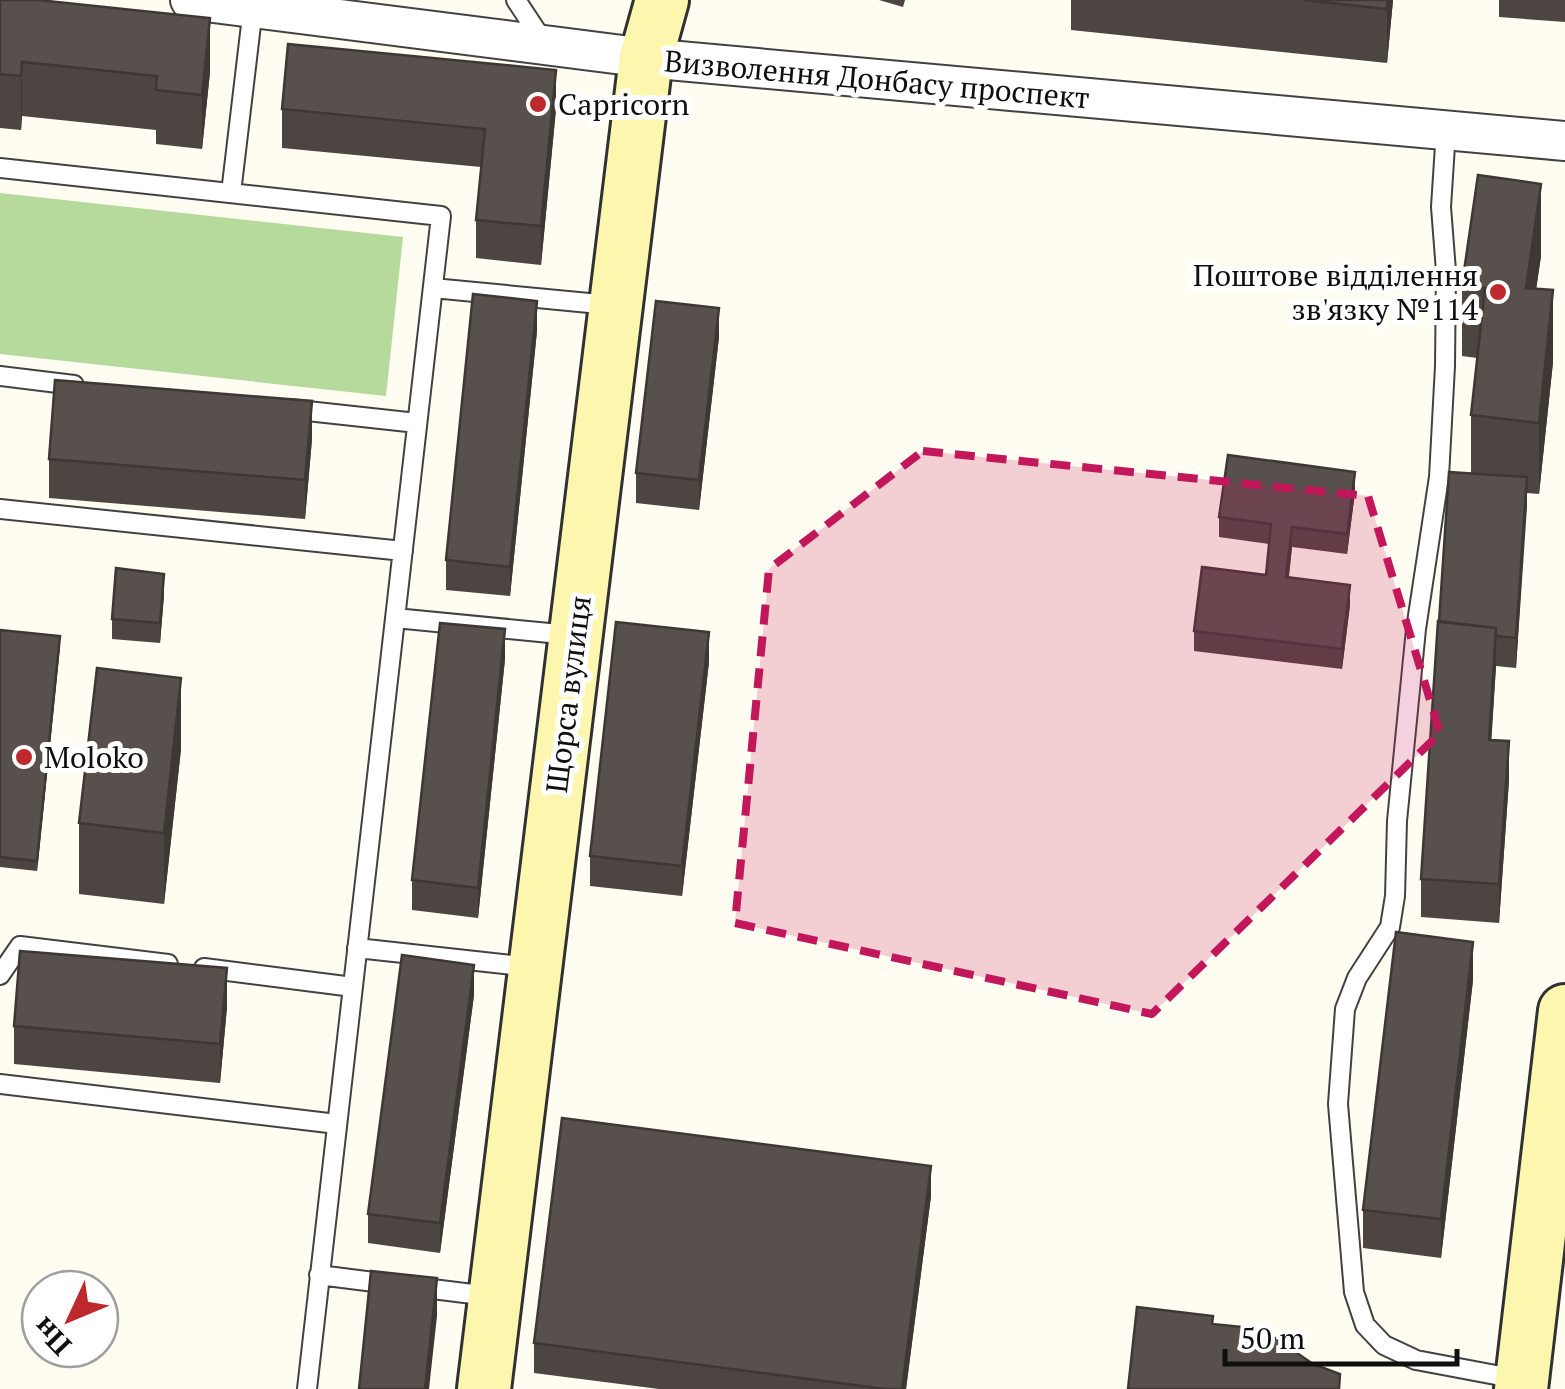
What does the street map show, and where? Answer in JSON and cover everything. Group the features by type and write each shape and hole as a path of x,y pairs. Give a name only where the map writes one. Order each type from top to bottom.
{"street":[{"name":"Визволення Донбасу проспект","path":"190,0 646,58 1565,141"},
{"name":"Щорса вулиця","path":"484,1389 646,58 662,0"},
{"path":"1522,1384 1561,1085 1565,1011"}],"lane":[{"path":"516,0 546,45"},
{"path":"232,193 252,8"},
{"path":"1446,130 1441,208 1446,271 1440,459 1414,648 1394,896 1390,927 1358,978 1345,1009 1338,1104 1354,1292 1365,1324 1384,1345 1416,1360 1522,1384"},
{"path":"0,168 441,216 306,1389"},
{"path":"433,288 616,306"},
{"path":"0,376 87,386"},
{"path":"280,408 418,423"},
{"path":"0,509 403,552"},
{"path":"395,618 575,636"},
{"path":"0,975 20,946 353,986"},
{"path":"357,948 535,968"},
{"path":"0,1084 337,1124"},
{"path":"320,1275 495,1296"}],"highlighted area":[{"path":"923,451 1368,496 1440,733 1152,1014 735,923 769,569"}],"green space":[{"path":"0,193 403,237 386,396 0,354"}],"building":[{"path":"0,0 38,0 210,18 202,95 156,90 157,76 22,62 21,76 0,74"},
{"path":"1303,0 1388,0 1387,9"},
{"path":"288,44 556,70 541,226 476,220 485,129 282,109"},
{"path":"1478,175 1541,184 1526,288 1553,290 1539,423 1471,415 1485,288 1462,285"},
{"path":"473,294 537,301 510,567 446,560"},
{"path":"656,301 719,308 699,480 636,473"},
{"path":"55,380 312,401 305,480 49,459"},
{"path":"1228,455 1355,472 1347,534 1292,527 1286,577 1350,585 1342,649 1194,631 1202,567 1266,575 1271,524 1219,517"},
{"path":"1449,472 1527,477 1516,638 1496,636 1496,628 1439,622"},
{"path":"116,568 164,574 160,623 112,619"},
{"path":"1438,621 1496,628 1489,740 1509,741 1499,884 1421,879"},
{"path":"616,622 709,632 682,866 590,856"},
{"path":"440,623 505,629 478,888 412,880"},
{"name":"Moloko","path":"0,630 60,636 37,861 0,857"},
{"path":"97,668 181,678 164,833 79,823"},
{"path":"1396,932 1473,942 1441,1219 1363,1210"},
{"path":"20,951 227,968 220,1044 14,1026"},
{"path":"402,955 474,965 440,1223 368,1214"},
{"path":"562,1118 931,1166 902,1389 534,1343"},
{"path":"371,1271 437,1278 425,1389 359,1389"},
{"path":"1137,1307 1213,1316 1212,1324 1262,1329 1313,1364 1340,1374 1339,1389 1128,1389"}],"place":[{"name":"Capricorn","path":"538,104"},
{"name":"Поштове відділення зв'язку №114","path":"1498,292"},
{"name":"Moloko","path":"24,757"}]}
